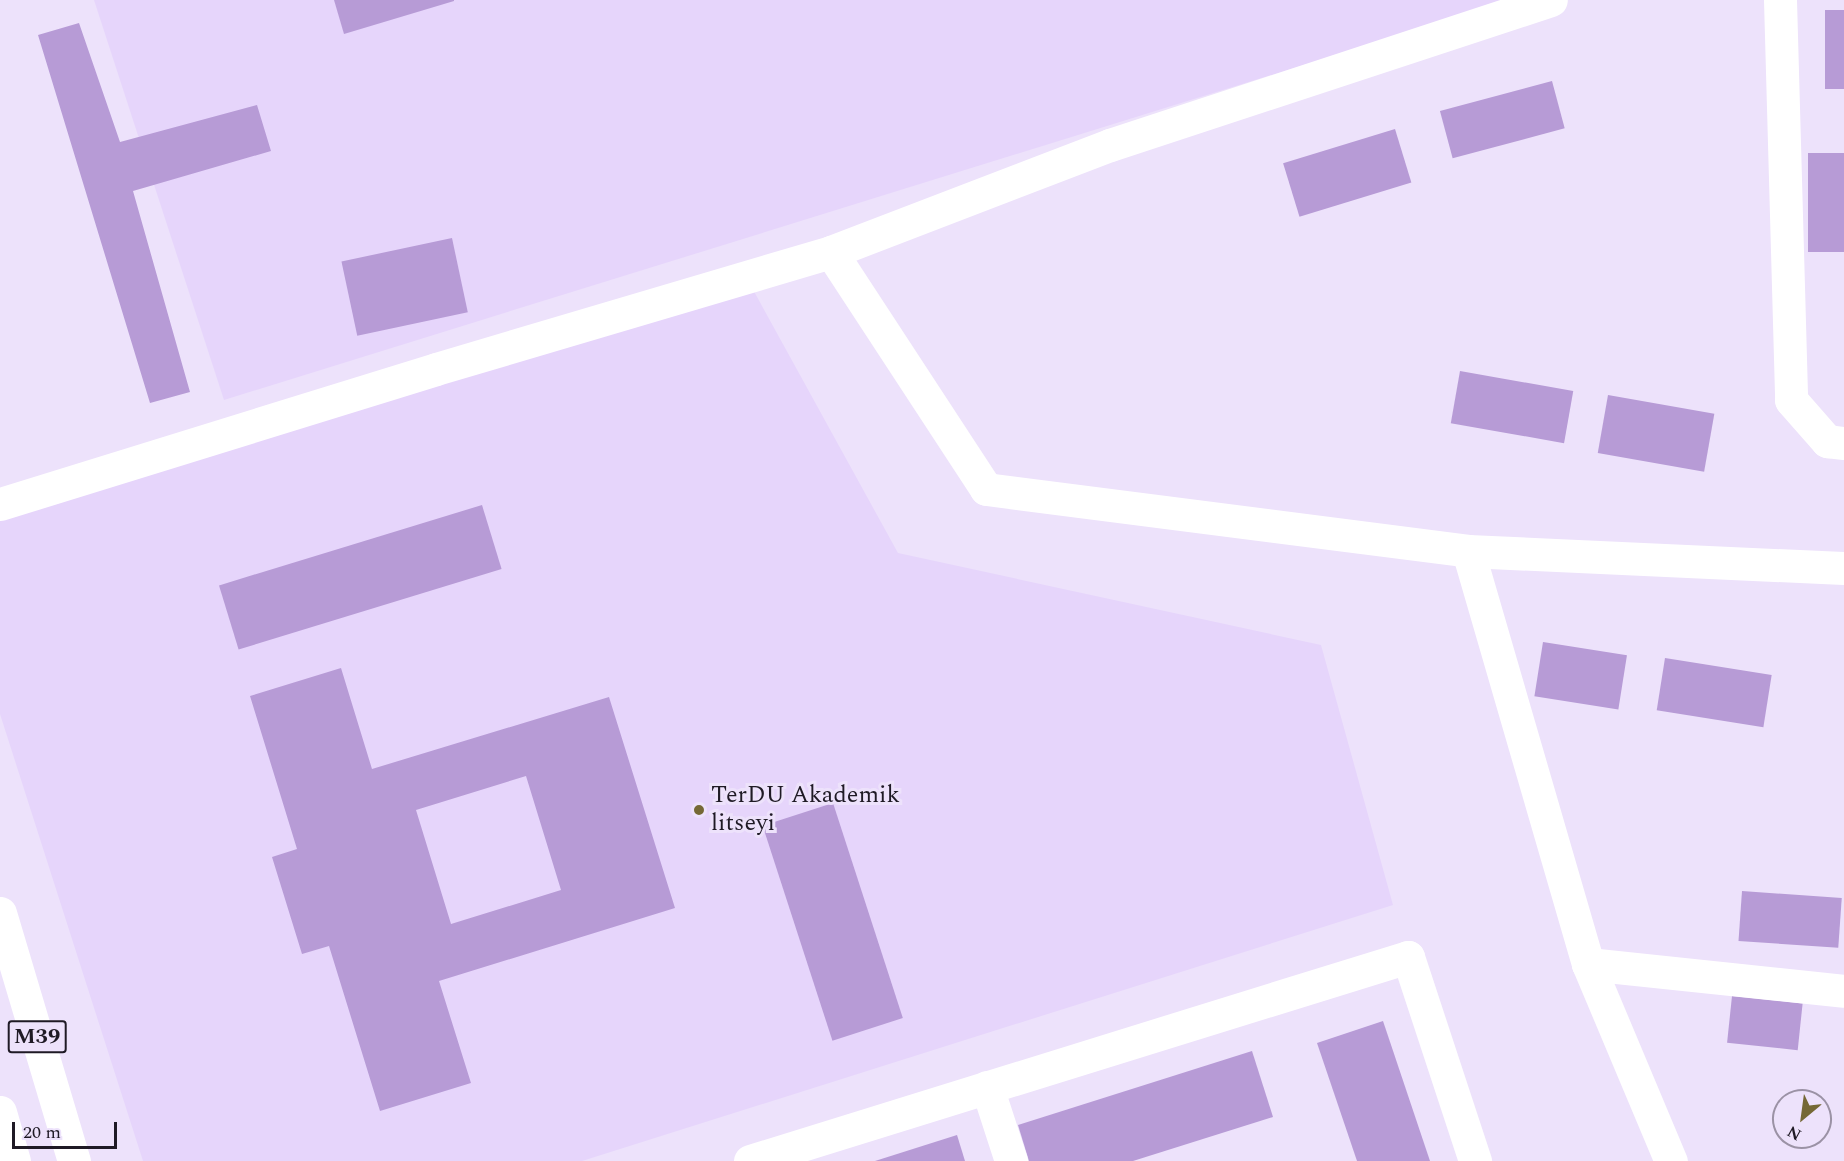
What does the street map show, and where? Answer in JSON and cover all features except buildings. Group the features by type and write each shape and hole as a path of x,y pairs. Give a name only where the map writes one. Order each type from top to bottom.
{"main road":[{"path":"0,504 447,365 831,252 1110,145 1551,0"},
{"path":"1780,0 1791,400 1827,441 1844,443"},
{"path":"831,252 986,489 1468,551 1844,568"},
{"path":"1468,551 1588,964 1671,1161"},
{"name":"M39","path":"0,914 74,1161"},
{"path":"750,1161 1408,957 1475,1161"},
{"path":"1588,964 1844,991"},
{"path":"987,1087 1011,1161"},
{"path":"0,1112 14,1161"}],"shaded area":[{"path":"94,0 1513,0 224,400"},
{"name":"TerDU Akademik litseyi","path":"751,286 898,553 1321,645 1393,905 582,1161 143,1161 0,714 0,507"}],"place":[{"name":"TerDU Akademik litseyi","path":"699,810"}]}
